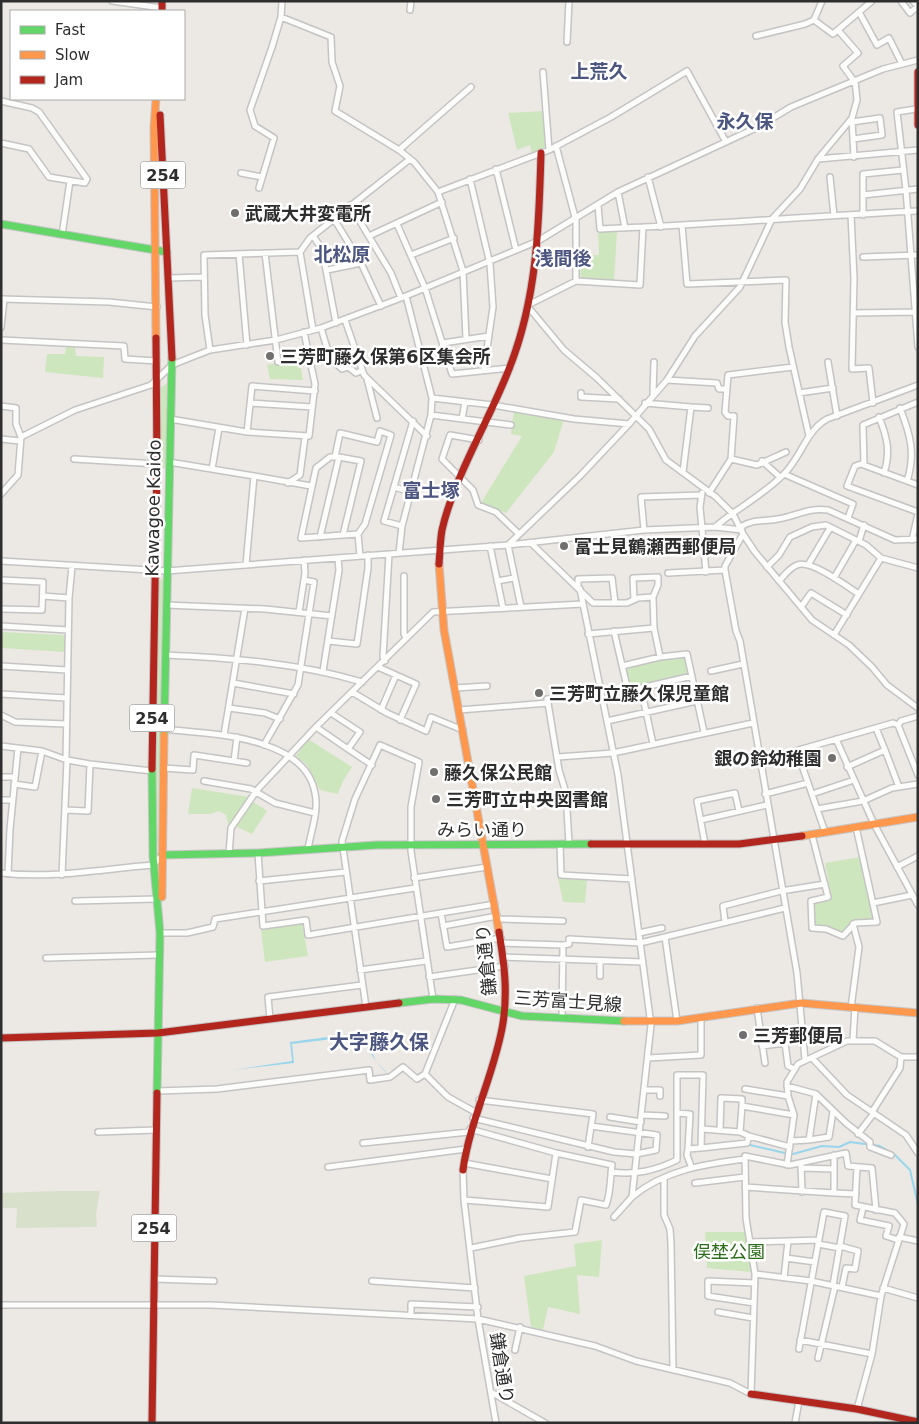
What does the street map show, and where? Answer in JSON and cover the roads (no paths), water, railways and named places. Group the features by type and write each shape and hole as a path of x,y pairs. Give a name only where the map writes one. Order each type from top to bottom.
{"main road":[{"path":"918,72 916,109 918,125"},
{"name":"Kawagoe Kaido","path":"157,100 154,127 155,250 158,306 157,464 152,771 154,865 160,933 158,1033"},
{"name":"Kawagoe Kaido","path":"157,100 172,365 159,919"},
{"name":"鎌倉通り","path":"463,1166 474,1115 496,1053 505,1012 505,966 502,940 441,610 438,588 439,551 450,503 510,368 529,306 538,241 541,153"},
{"path":"1,224 62,236 167,252"},
{"name":"みらい通り","path":"162,855 258,853 342,847 483,843 705,844 773,840 918,817"},
{"name":"三芳富士見線","path":"1,1038 158,1033 432,999 455,1000 522,1016 650,1022 677,1021 801,1003 918,1013"},
{"name":"254","path":"152,1423 158,1033"},
{"path":"751,1394 857,1409 918,1422"}],"street":[{"path":"112,1 162,7"},
{"path":"259,188 274,138 255,126 250,110 281,17 282,1"},
{"path":"410,10 411,1"},
{"path":"567,42 569,1"},
{"path":"756,36 814,20 822,1"},
{"path":"814,20 833,34 872,1"},
{"path":"901,1 910,13 918,7 913,1"},
{"path":"859,12 877,45 889,38 902,64"},
{"path":"281,17 330,37 332,62 340,86 335,110 399,150 410,159 438,192 463,271 466,340"},
{"path":"838,30 858,53 844,66 854,81 857,100 852,120 854,156"},
{"path":"1,439 21,439 76,410 157,382 172,365 210,350 276,340 321,328 425,288 538,241 618,192 758,127 792,107 883,69 918,60"},
{"path":"438,192 549,150 611,117 687,71 726,142"},
{"path":"543,72 549,150"},
{"path":"399,150 472,87"},
{"path":"1,101 32,108 39,112 87,179 85,184 50,177 29,149 1,143"},
{"path":"916,109 896,112 906,190 918,347"},
{"path":"508,546 583,473 636,416 652,394 667,380 695,336 743,282 772,219 800,189 818,159 852,120 880,118 882,135 854,139"},
{"path":"556,146 576,217 576,281"},
{"path":"818,159 918,150"},
{"path":"313,330 300,252 313,236 350,205 381,184 410,159"},
{"path":"496,169 516,250"},
{"path":"863,214 863,174 903,170"},
{"path":"240,173 262,177"},
{"path":"834,216 828,177 837,176"},
{"path":"648,177 661,226"},
{"path":"470,179 490,260 493,307 484,369"},
{"path":"62,236 70,181"},
{"path":"863,195 918,189"},
{"path":"618,192 625,228"},
{"path":"369,236 442,202"},
{"path":"598,204 600,229 736,223 772,219 918,211"},
{"path":"350,205 391,273 403,297 432,398 427,436 402,526 399,553"},
{"path":"851,215 854,313 852,369 869,368 873,402"},
{"path":"334,219 361,262 381,306"},
{"path":"397,224 425,288 452,374 484,369 510,368"},
{"path":"682,225 687,284 786,280 786,322 793,367 809,436"},
{"path":"643,227 640,285 576,281 529,306 564,350 620,399 649,429 666,460 732,512 767,567 817,624 856,652 887,685 918,708"},
{"path":"313,236 322,249 336,323"},
{"path":"410,255 454,238"},
{"path":"210,350 205,315 204,255 300,252"},
{"path":"265,253 278,362"},
{"path":"238,254 246,345"},
{"path":"863,257 918,254"},
{"path":"327,270 361,262"},
{"path":"168,278 203,277"},
{"path":"1,327 2,299 109,302 158,306"},
{"path":"854,313 916,312"},
{"path":"345,320 361,371 427,436"},
{"path":"321,328 330,358 342,369 348,366 356,373 361,371"},
{"path":"170,419 247,432 309,436 315,384 304,332"},
{"path":"443,343 488,336"},
{"path":"1,340 124,346 125,359 157,361"},
{"path":"652,394 654,362"},
{"path":"828,362 837,416"},
{"path":"709,493 731,459 734,416 728,416 725,412 728,375 793,367"},
{"path":"367,379 377,418"},
{"path":"667,380 717,383 718,389 727,389"},
{"path":"247,432 252,386 315,391"},
{"path":"714,527 732,512 760,496 782,476 794,463 816,426 873,402 917,387"},
{"path":"799,393 833,388"},
{"path":"581,394 581,397 620,399"},
{"path":"432,398 493,404 574,419 629,424"},
{"path":"462,419 465,402"},
{"path":"864,465 862,425 918,402"},
{"path":"250,403 312,407"},
{"path":"645,403 708,408"},
{"path":"1,406 16,408 16,424 21,439 18,475 16,480 6,487 2,493"},
{"path":"683,472 691,407"},
{"path":"900,408 915,456 907,481"},
{"path":"431,415 511,425"},
{"path":"879,417 888,443 888,459 884,472"},
{"path":"402,526 384,521 413,421"},
{"path":"212,469 219,428"},
{"path":"320,537 340,434 377,442 380,431 392,435 366,524 358,534 360,556"},
{"path":"479,440 450,435 442,459 473,490 478,505 496,512 519,534"},
{"path":"288,483 300,475 305,437"},
{"path":"731,459 757,465 762,461 786,452"},
{"path":"343,535 361,462 330,457 316,468 301,538 358,534"},
{"path":"74,459 157,464"},
{"path":"762,461 782,476 853,504 848,518"},
{"path":"169,462 311,486"},
{"path":"805,1060 801,1003 725,566 742,530 752,520 777,520 816,508 828,510 848,518 895,540 915,539 918,513 848,488 855,466 864,465 918,485"},
{"path":"246,565 254,476"},
{"path":"394,487 411,492"},
{"path":"703,488 701,495 706,572"},
{"path":"644,530 641,497 701,495"},
{"path":"767,567 779,555 790,537 812,527 826,526 866,545 881,558 918,568"},
{"path":"834,578 864,526"},
{"path":"1,561 166,571 508,546 644,530 714,527 742,530"},
{"path":"808,565 830,528"},
{"path":"531,542 593,604 627,603 652,597"},
{"path":"490,546 503,608"},
{"path":"508,546 521,607"},
{"path":"385,661 383,656 389,554"},
{"path":"328,641 357,644 368,568 368,555"},
{"path":"323,671 339,570 338,558"},
{"path":"834,635 881,558"},
{"path":"299,612 304,580 304,560"},
{"path":"779,581 791,568 797,565 808,565 834,578 859,594"},
{"path":"62,875 67,760 66,698 69,598 72,566"},
{"path":"668,573 725,570"},
{"path":"404,576 404,634 406,638"},
{"path":"634,600 633,578 658,577 658,585 652,597 654,628 660,657"},
{"path":"497,581 514,578"},
{"path":"615,602 612,578 578,579 614,752 650,1022 645,1090 633,1174 632,1197"},
{"path":"1,580 43,582 42,610 1,609"},
{"path":"264,744 294,694 301,668 314,582 304,580"},
{"path":"801,607 811,593 847,615"},
{"path":"43,596 69,598"},
{"path":"229,854 231,828 257,790 316,727 433,612 441,610 583,604"},
{"path":"166,605 245,608 332,616"},
{"path":"224,735 245,608"},
{"path":"1,626 68,630"},
{"path":"588,634 654,628"},
{"path":"614,632 628,691 692,676"},
{"path":"622,666 660,657 687,654 704,732"},
{"path":"166,655 237,658 323,671 362,682"},
{"path":"711,671 743,664"},
{"path":"1,666 67,670"},
{"path":"378,667 416,684 400,720"},
{"path":"381,710 396,675"},
{"path":"233,683 294,694"},
{"path":"455,688 487,686"},
{"path":"641,688 653,744"},
{"path":"352,692 381,710 426,732 431,717 462,730"},
{"path":"1,694 66,698"},
{"path":"569,844 566,793 557,757 547,699 602,696"},
{"path":"607,721 697,701"},
{"path":"459,710 548,703"},
{"path":"229,708 265,713 280,719"},
{"path":"331,713 360,732 348,749"},
{"path":"1,716 15,722 66,724"},
{"path":"898,725 901,721 918,716"},
{"path":"557,757 614,752 753,722"},
{"path":"760,761 893,723 898,725"},
{"path":"898,725 918,775"},
{"path":"316,727 372,764"},
{"path":"876,728 899,787"},
{"path":"164,729 224,735 264,744 288,757 303,768 311,780 316,798 308,849"},
{"path":"234,761 237,737"},
{"path":"836,740 874,824 917,902"},
{"path":"366,1007 342,847 355,799 380,745 419,762 411,808 411,845 415,888 432,999"},
{"path":"1,746 42,751 67,760 90,764 152,771"},
{"path":"8,874 12,800 18,748"},
{"path":"848,767 885,750"},
{"path":"14,784 35,787 42,751"},
{"path":"797,751 824,832"},
{"path":"163,768 193,770 194,756 247,762"},
{"path":"65,810 88,811 90,764"},
{"path":"1,776 14,777"},
{"path":"812,794 854,780"},
{"path":"204,781 257,790 274,803 315,813"},
{"path":"765,794 808,783"},
{"path":"817,809 863,801 899,787 918,784"},
{"path":"705,844 697,801 735,793 739,811"},
{"path":"1,800 12,800"},
{"path":"701,820 767,805"},
{"path":"812,835 828,898 811,901 812,928 826,929 844,936 854,924 877,922 856,827"},
{"path":"1,829 10,829"},
{"path":"560,844 561,875 632,879"},
{"path":"258,853 263,926 306,920 308,935 495,904"},
{"path":"1,873 62,875 154,865 162,855"},
{"path":"897,867 918,856"},
{"path":"414,878 487,867"},
{"path":"259,881 346,872"},
{"path":"725,922 723,906 781,891 825,884"},
{"path":"160,933 187,932 213,927 214,919 415,888"},
{"path":"873,902 912,895"},
{"path":"75,901 157,899"},
{"path":"441,912 447,947 502,940 563,945 569,944 569,939 640,943 785,908"},
{"path":"443,926 497,918 563,921"},
{"path":"853,1040 853,1008 859,947 854,924"},
{"path":"639,933 662,928"},
{"path":"665,937 677,1021"},
{"path":"562,1018 563,945"},
{"path":"46,958 159,955"},
{"path":"504,957 600,962 643,962"},
{"path":"360,970 426,961"},
{"path":"600,962 600,976"},
{"path":"429,977 505,966"},
{"path":"270,1020 268,997 362,985"},
{"path":"157,1091 195,1092 369,1070 370,1080 392,1076 403,1067 418,1079 425,1074 455,1000"},
{"path":"757,1008 765,1063"},
{"path":"648,1058 701,1055 700,1017"},
{"path":"787,1165 794,1115 787,1086 789,1076 794,1069 805,1060 840,1043 853,1040 874,1041 901,1057 918,1057"},
{"path":"762,1046 785,1043 788,1066 794,1069"},
{"path":"858,1134 900,1068 901,1057"},
{"path":"812,1058 847,1094 906,1135 918,1154"},
{"path":"425,1074 448,1097 474,1115 588,1147 636,1154 656,1150 657,1135 591,1126"},
{"path":"677,1160 678,1075 703,1075 701,1148"},
{"path":"787,1086 816,1094 870,1144 891,1155"},
{"path":"745,1089 788,1096"},
{"path":"645,1090 660,1090 660,1096"},
{"path":"809,1140 816,1094"},
{"path":"720,1130 721,1098 742,1099 740,1132"},
{"path":"479,1100 593,1114 588,1147"},
{"path":"742,1106 794,1115"},
{"path":"702,1129 740,1132 749,1136 790,1144 829,1137 833,1111"},
{"path":"677,1113 690,1114 687,1155 691,1166"},
{"path":"642,1115 665,1116"},
{"path":"610,1117 641,1122"},
{"path":"98,1132 156,1130"},
{"path":"363,1143 470,1130 612,1165 610,1193 606,1205 581,1200 575,1232 520,1238 471,1248"},
{"path":"688,1149 747,1143 749,1136"},
{"path":"328,1168 466,1149"},
{"path":"464,1200 548,1207 556,1152"},
{"path":"801,1165 846,1153 848,1166 872,1168 876,1210"},
{"path":"611,1172 633,1174 655,1170 687,1155"},
{"path":"1,1305 211,1305 434,1315 478,1319 520,1327 595,1346 636,1361 730,1383 751,1394 755,1274 746,1218 746,1155 787,1165 834,1169"},
{"path":"834,1155 834,1193"},
{"path":"614,1217 632,1197 691,1166 745,1159"},
{"path":"801,1165 802,1192"},
{"path":"463,1166 552,1179"},
{"name":"鎌倉通り","path":"463,1166 464,1200 478,1319 496,1423"},
{"path":"857,1409 872,1354 883,1288 904,1224 895,1213 862,1208 855,1205 858,1167"},
{"path":"695,1183 745,1177"},
{"path":"664,1179 664,1216 670,1228 671,1243 672,1370"},
{"path":"746,1187 856,1194"},
{"path":"862,1208 860,1220 889,1226 886,1236 918,1241"},
{"path":"799,1349 824,1212 845,1216 834,1286 818,1358"},
{"path":"784,1278 788,1241"},
{"path":"750,1242 818,1242 858,1251 855,1269 846,1268 842,1287"},
{"path":"786,1258 815,1262"},
{"path":"755,1274 812,1281 881,1296"},
{"path":"154,1279 214,1281"},
{"path":"372,1281 475,1288"},
{"path":"754,1303 708,1296 708,1281 755,1283"},
{"path":"883,1288 918,1298"},
{"path":"411,1314 411,1304 478,1307"},
{"path":"434,1304 434,1315"},
{"path":"718,1312 753,1318"},
{"path":"515,1350 520,1327"},
{"path":"800,1340 872,1354"},
{"path":"491,1392 545,1423"},
{"path":"795,1423 800,1401"}],"water":[{"path":"351,1034 358,1035 369,1046 376,1061 357,1036 292,1044 294,1063 233,1070 292,1061 290,1042"}],"waterway":[{"path":"793,1154 822,1146 839,1147 850,1142 880,1146 894,1154 910,1170 918,1205"},
{"path":"750,1145 785,1153"}],"place":[{"name":"武蔵大井変電所","path":"235,213"},
{"name":"三芳町藤久保第6区集会所","path":"270,356"},
{"name":"富士見鶴瀬西郵便局","path":"564,546"},
{"name":"三芳町立藤久保児童館","path":"539,693"},
{"name":"銀の鈴幼稚園","path":"832,758"},
{"name":"藤久保公民館","path":"434,772"},
{"name":"三芳町立中央図書館","path":"436,799"},
{"name":"三芳郵便局","path":"743,1035"}],"district":[{"name":"上荒久","path":"599,71"},
{"name":"永久保","path":"745,121"},
{"name":"北松原","path":"342,254"},
{"name":"浅間後","path":"563,258"},
{"name":"富士塚","path":"431,490"},
{"name":"大字藤久保","path":"379,1042"}],"park label":[{"name":"俣埜公園","path":"729,1251"}]}
